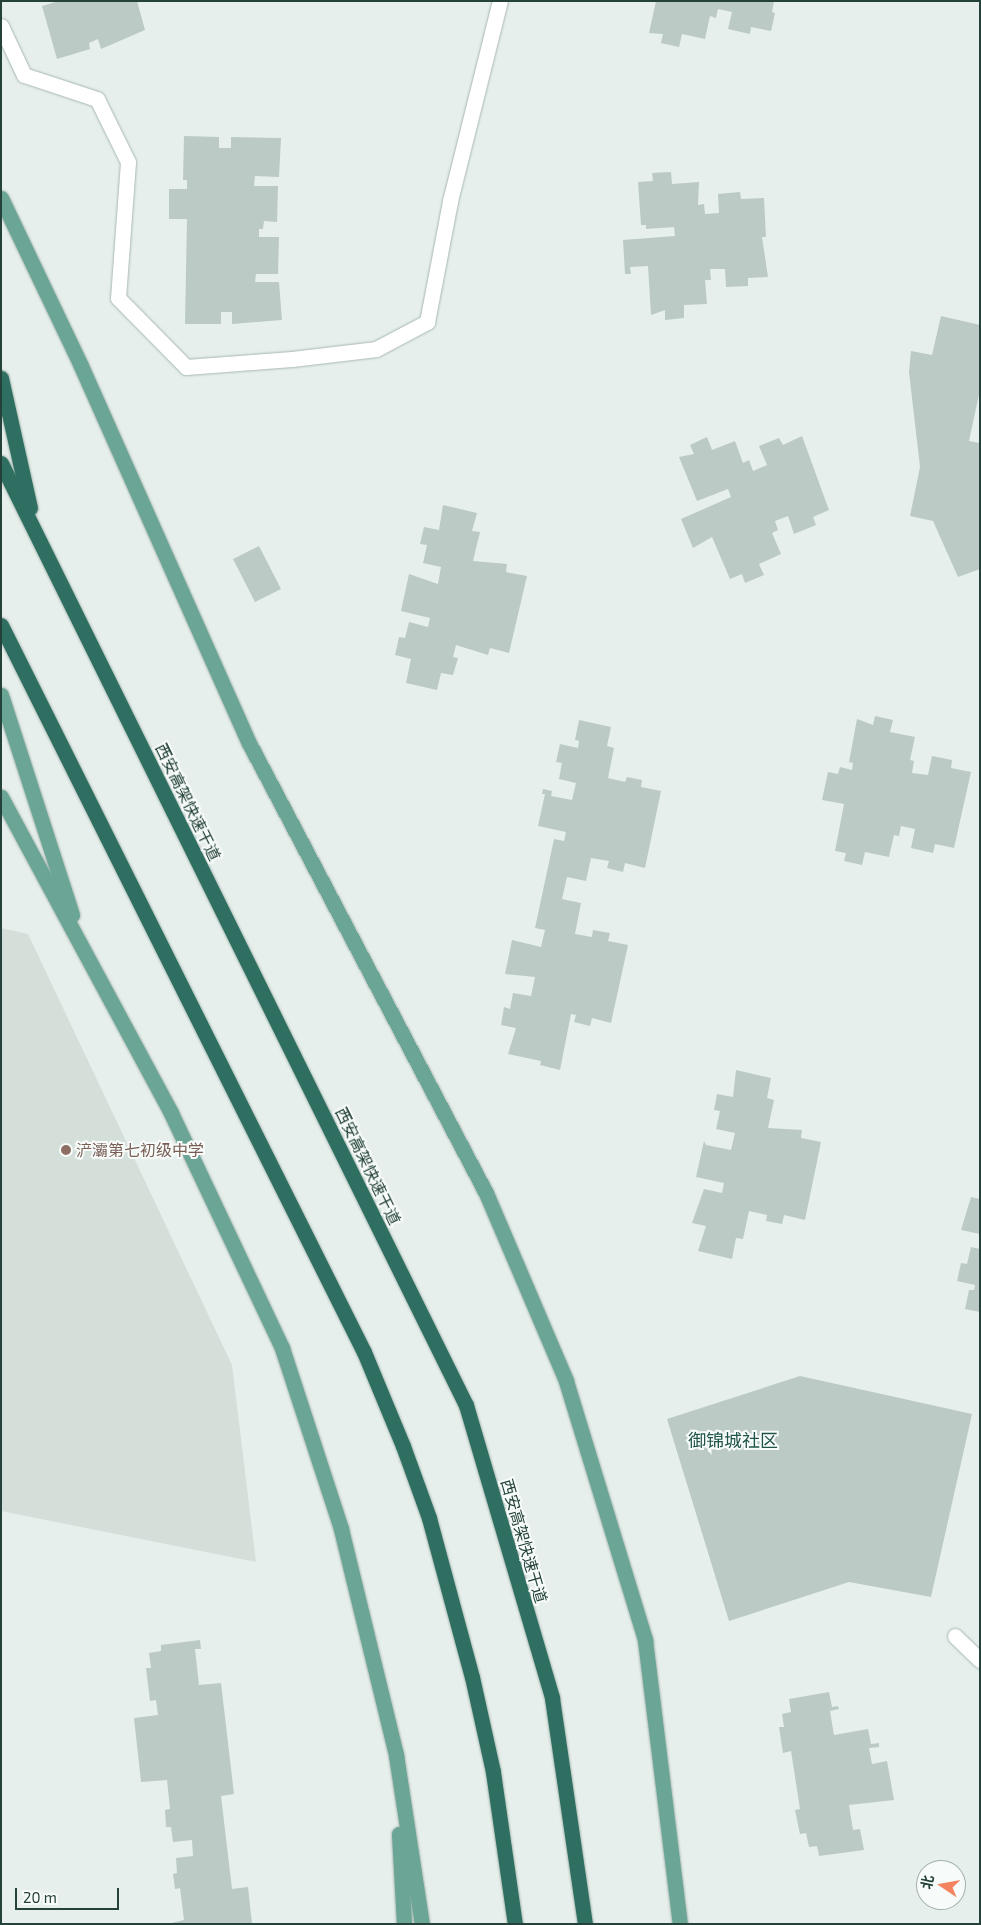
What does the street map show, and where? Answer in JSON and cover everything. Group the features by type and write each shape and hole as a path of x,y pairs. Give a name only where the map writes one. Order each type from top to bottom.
{"highway":[{"path":"1,378 35,532"},
{"name":"西安高架快速干道","path":"1,464 466,1405 552,1698 584,1924"},
{"path":"1,625 364,1352 403,1446 429,1518 472,1677 496,1790 515,1924"}],"main road":[{"path":"1,198 81,366 249,743 486,1193 566,1381 645,1640 680,1924"},
{"path":"1,695 83,951"},
{"path":"1,797 171,1113 282,1348 341,1529 396,1755 422,1924"},
{"path":"396,1755 404,1924"},
{"path":"678,1906 686,1924"}],"street":[{"path":"1,26 24,75 97,99 128,162 118,298 186,367 292,359 376,349 427,322 450,201 500,1"},
{"path":"955,1636 980,1660"}],"shaded area":[{"name":"浐灞第七初级中学","path":"1,928 28,934 232,1365 256,1562 1,1511"}],"building":[{"path":"59,1 137,1 145,30 101,49 98,39 89,43 90,49 57,59 42,6"},
{"path":"656,1 774,1 772,12 775,13 771,31 751,27 750,34 728,29 732,12 718,9 716,18 710,16 705,39 682,34 679,47 661,43 663,34 649,33"},
{"path":"184,136 219,137 219,148 231,148 231,137 281,138 279,177 255,176 254,186 278,186 277,222 264,221 263,229 259,229 259,237 279,237 278,274 256,274 255,282 279,282 282,320 232,324 232,312 221,312 221,324 185,324 187,219 169,219 169,189 187,189 187,180 183,180"},
{"path":"671,172 672,184 699,182 698,205 704,204 705,214 719,213 718,194 740,192 741,199 764,198 766,237 762,237 768,277 748,278 748,286 726,287 725,269 710,269 711,280 705,280 707,304 684,305 684,318 665,320 665,310 651,315 648,266 630,267 631,274 625,274 623,240 675,236 674,227 646,229 646,225 641,225 638,182 653,181 652,173"},
{"path":"941,316 980,325 980,390 969,441 980,443 980,569 958,577 933,521 910,516 920,467 909,372 911,351 932,355"},
{"path":"802,436 829,510 813,517 816,525 794,534 788,516 775,521 778,530 772,533 781,554 759,564 764,575 745,583 742,574 730,579 712,537 693,548 681,519 731,497 728,489 697,501 679,457 694,454 690,445 707,437 712,450 735,441 743,463 749,460 753,471 767,465 759,446 779,438 783,445"},
{"path":"443,505 477,513 472,531 480,532 473,561 507,564 506,572 527,576 509,653 490,648 488,655 456,645 453,657 458,658 453,675 441,673 437,690 406,683 411,659 395,655 399,637 405,638 409,622 428,627 430,618 401,611 409,574 438,584 441,567 423,563 427,545 420,544 424,527 439,530"},
{"path":"259,546 281,589 255,602 233,559"},
{"path":"875,716 893,720 890,732 915,737 910,760 914,761 912,773 928,775 932,756 952,760 951,768 971,772 954,848 935,844 933,853 911,848 915,829 901,826 899,836 894,835 889,857 865,852 862,865 844,861 846,853 835,851 844,804 822,800 828,772 838,774 840,767 852,770 853,763 849,762 857,719 873,725"},
{"path":"579,720 611,727 607,746 614,748 608,778 625,782 627,777 642,780 641,787 661,791 645,868 625,863 623,872 607,868 609,861 591,858 586,881 567,877 562,899 581,903 575,934 592,937 593,930 610,933 608,941 628,945 611,1023 592,1018 590,1026 574,1022 576,1015 571,1014 560,1070 540,1065 541,1061 508,1054 516,1028 501,1025 504,1007 510,1009 513,993 531,996 535,977 505,974 512,940 541,947 545,930 535,928 554,839 564,841 566,832 538,826 545,794 542,794 543,789 552,791 551,796 572,800 576,783 559,779 562,763 556,762 560,744 578,748 579,741 575,740"},
{"path":"736,1070 771,1078 767,1098 774,1100 768,1128 802,1130 801,1138 821,1142 805,1220 784,1215 782,1224 766,1221 767,1215 749,1211 743,1239 736,1238 732,1259 698,1251 706,1226 692,1223 704,1189 722,1193 724,1183 696,1177 704,1141 706,1145 731,1150 735,1133 716,1129 720,1111 714,1110 717,1094 733,1097"},
{"path":"971,1197 980,1199 980,1234 961,1230"},
{"path":"971,1247 980,1249 980,1312 965,1309 969,1290 974,1290 975,1285 957,1281 961,1263 967,1264"},
{"path":"800,1376 972,1414 931,1597 849,1582 729,1621 667,1419"},
{"path":"200,1640 201,1649 195,1649 199,1685 221,1683 234,1794 221,1796 232,1889 248,1887 252,1924 167,1924 184,1920 180,1888 175,1889 173,1874 177,1873 176,1858 193,1856 192,1840 173,1842 171,1827 166,1827 165,1810 170,1809 167,1780 141,1782 134,1718 158,1715 156,1700 150,1701 146,1668 151,1668 149,1653 161,1651 161,1645"},
{"path":"829,1692 832,1707 838,1706 839,1709 830,1711 834,1735 868,1729 871,1744 879,1743 879,1747 869,1748 872,1764 887,1761 894,1800 849,1805 853,1830 860,1829 864,1850 819,1856 817,1846 809,1847 806,1833 800,1834 795,1810 800,1809 791,1751 783,1753 779,1727 784,1727 782,1714 791,1712 789,1699"}],"place":[{"name":"浐灞第七初级中学","path":"66,1150"}],"district":[{"name":"御锦城社区","path":"733,1440"}]}
